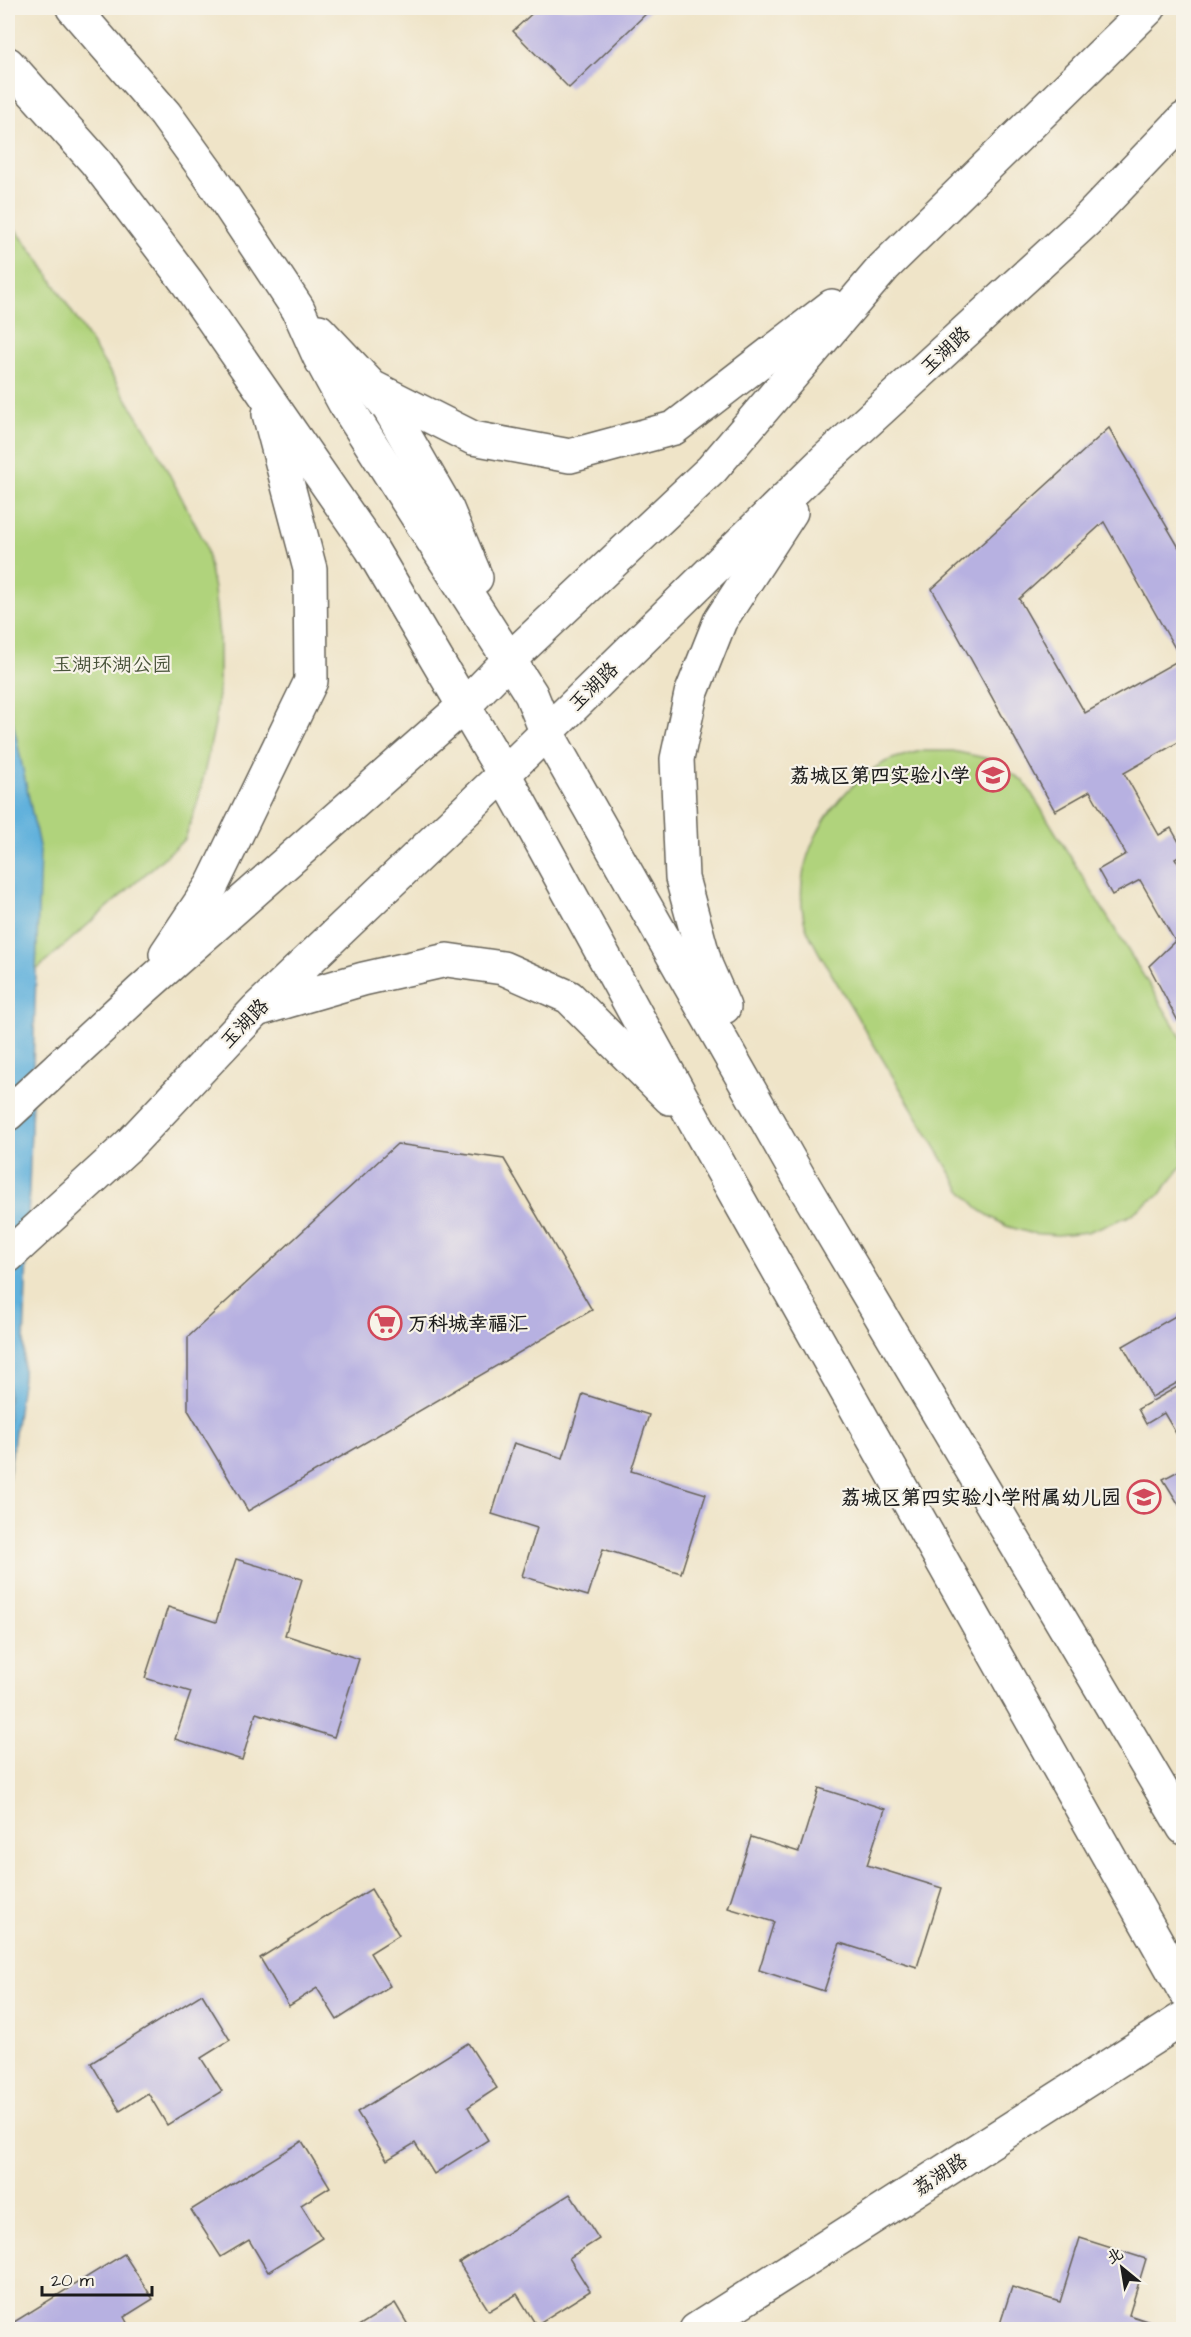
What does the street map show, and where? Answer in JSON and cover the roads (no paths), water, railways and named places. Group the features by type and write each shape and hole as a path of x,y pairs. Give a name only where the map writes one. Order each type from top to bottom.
{"main road":[{"path":"73,8 165,114 247,230 298,309 319,356 344,402 531,694 546,731 801,1181 1184,1828"},
{"path":"8,1114 142,990 465,705 509,660 712,469 884,267 1149,8"},
{"path":"8,64 96,162 187,282 371,548 504,774 695,1122 1184,1990"},
{"name":"玉湖路","path":"8,1256 129,1145 256,1010 504,774 823,462 1087,220 1184,119"},
{"path":"372,387 473,438 570,456 674,428 884,267"},
{"path":"298,309 389,408 447,509 473,569 489,626"},
{"path":"142,990 212,885 311,681 310,569 263,389"},
{"path":"801,1181 706,966 682,878 677,759 691,694 720,621 823,462"},
{"path":"256,1010 363,979 447,960 503,968 569,997 695,1122"},
{"name":"荔湖路","path":"696,2330 1184,2018"}],"water":[{"path":"8,698 40,851 23,1376 8,1482"}],"place":[{"name":"荔城区第四实验小学","path":"993,775"},
{"name":"万科城幸福汇","path":"385,1323"},
{"name":"荔城区第四实验小学附属幼儿园","path":"1144,1497"}],"park label":[{"name":"玉湖环湖公园","path":"112,664"}]}
